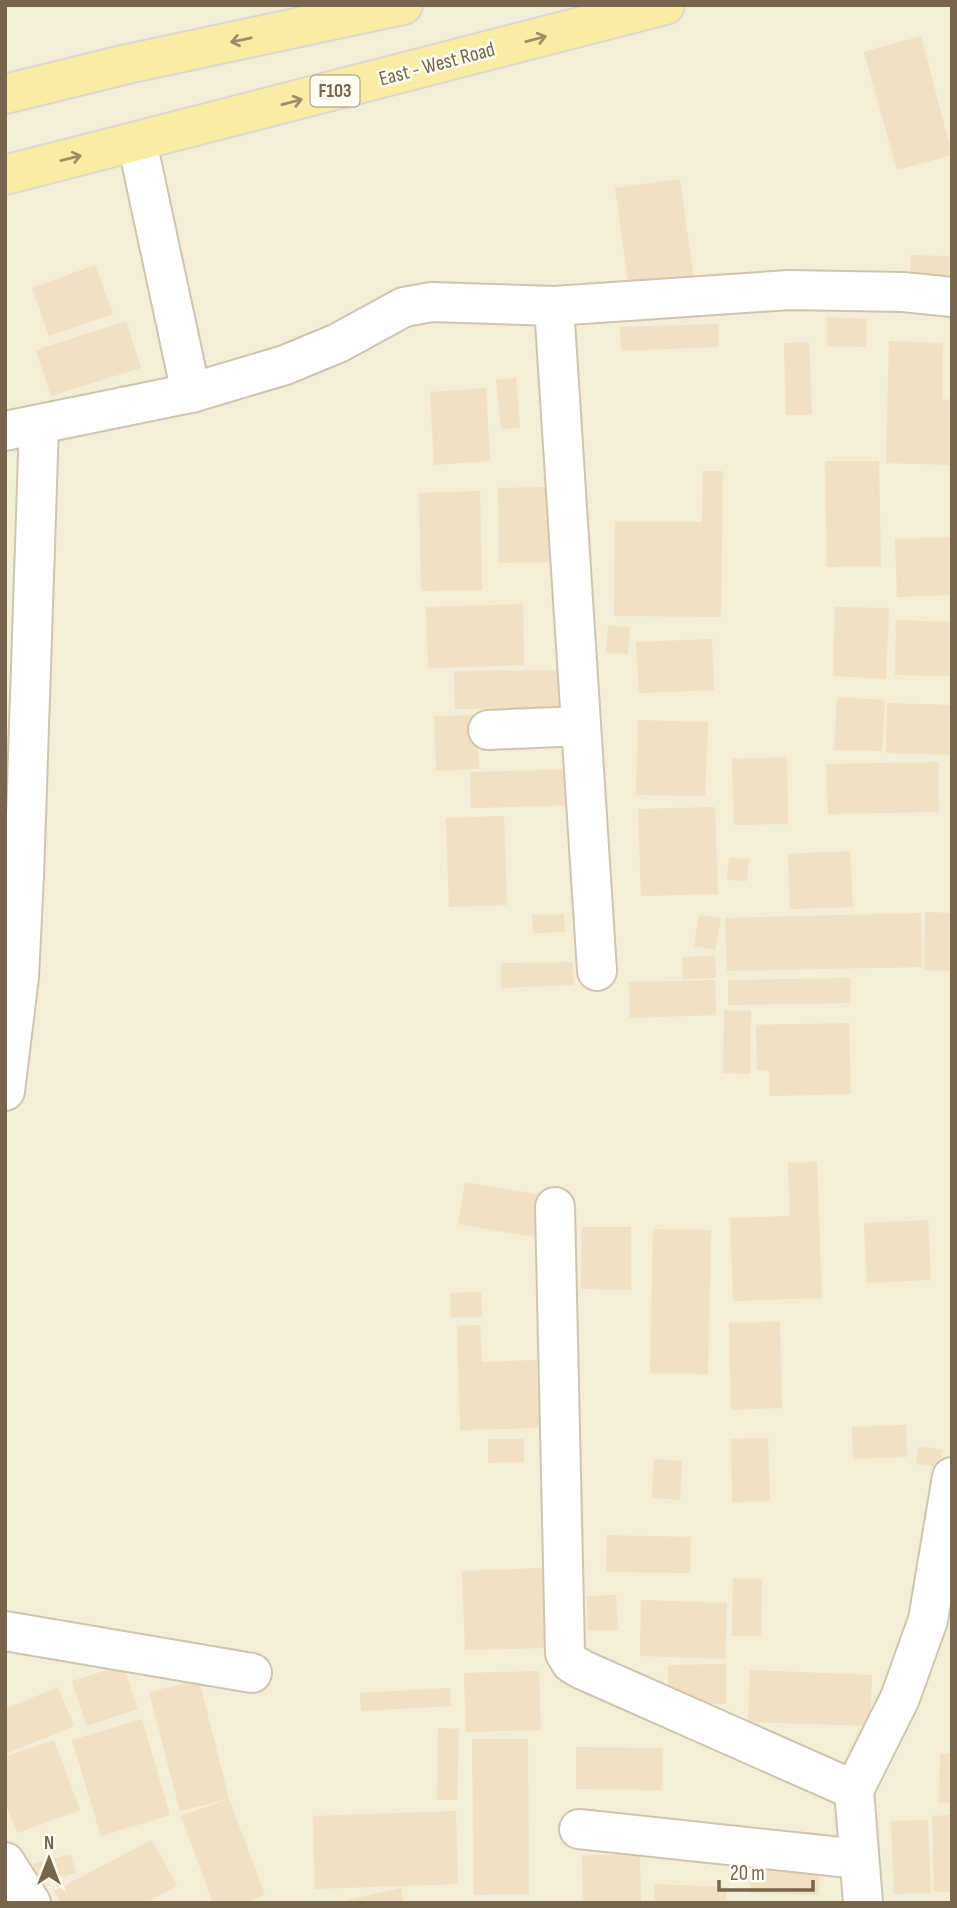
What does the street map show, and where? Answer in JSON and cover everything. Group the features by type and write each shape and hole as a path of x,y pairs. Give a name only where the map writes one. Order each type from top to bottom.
{"main road":[{"path":"5,94 340,12 404,5"},
{"name":"East - West Road","path":"5,175 665,5"}],"street":[{"path":"137,142 191,393"},
{"path":"5,1091 19,977 17,732 22,428 191,393 285,365 338,343 404,307 432,302 554,306 789,290 903,292 952,297"},
{"path":"554,306 597,971"},
{"path":"488,730 580,726"},
{"path":"555,1207 565,1653 571,1664 583,1670 854,1790"},
{"path":"863,1903 854,1790 900,1698 928,1620 952,1477"},
{"path":"5,1631 252,1673"},
{"path":"579,1829 859,1859"},
{"path":"5,1862 31,1903"}],"shaded area":[{"path":"5,5 952,5 952,1903 5,1903"}],"building":[{"path":"921,36 952,155 897,170 864,52"},
{"path":"680,179 694,280 629,288 615,188"},
{"path":"911,255 952,256 952,276 910,275"},
{"path":"95,265 113,314 49,336 32,288"},
{"path":"827,317 867,319 866,347 827,346"},
{"path":"126,321 141,368 51,396 36,350"},
{"path":"718,324 719,347 621,351 620,327"},
{"path":"889,341 943,343 942,399 952,400 952,465 886,463"},
{"path":"809,342 812,415 786,415 784,343"},
{"path":"516,377 520,428 501,429 496,380"},
{"path":"486,388 490,461 434,465 430,392"},
{"path":"825,461 879,461 881,566 827,567"},
{"path":"703,471 723,471 721,617 614,616 615,522 702,522"},
{"path":"553,487 554,562 499,563 498,488"},
{"path":"480,491 482,590 421,591 419,493"},
{"path":"952,537 952,595 897,597 895,539"},
{"path":"523,604 524,665 428,668 426,607"},
{"path":"835,607 889,608 886,679 833,676"},
{"path":"896,620 952,622 952,676 895,675"},
{"path":"608,626 630,627 628,654 606,653"},
{"path":"712,639 714,690 639,693 636,642"},
{"path":"562,670 562,708 455,709 454,671"},
{"path":"837,697 885,700 882,751 834,750"},
{"path":"887,703 952,705 952,755 886,753"},
{"path":"478,715 479,769 436,771 434,716"},
{"path":"638,720 708,722 705,796 636,795"},
{"path":"787,757 788,824 734,825 732,759"},
{"path":"938,762 939,812 828,814 826,764"},
{"path":"577,769 578,805 471,808 470,772"},
{"path":"715,807 718,894 641,896 638,809"},
{"path":"504,816 507,905 449,907 446,818"},
{"path":"850,851 853,907 790,909 788,854"},
{"path":"729,858 749,859 747,881 727,880"},
{"path":"925,912 952,913 952,971 924,970"},
{"path":"921,913 922,967 727,971 725,918"},
{"path":"564,914 565,932 533,933 532,915"},
{"path":"699,915 721,918 715,950 694,946"},
{"path":"715,956 716,978 683,979 682,957"},
{"path":"573,962 574,985 501,988 501,963"},
{"path":"850,978 851,1003 728,1005 728,980"},
{"path":"715,980 716,1015 630,1018 629,982"},
{"path":"724,1010 751,1011 750,1074 723,1073"},
{"path":"849,1023 851,1094 770,1096 769,1070 757,1070 756,1025"},
{"path":"817,1162 822,1298 733,1301 730,1218 790,1216 788,1163"},
{"path":"465,1182 541,1195 534,1237 458,1224"},
{"path":"928,1220 931,1280 867,1283 864,1223"},
{"path":"582,1227 631,1227 631,1290 581,1289"},
{"path":"653,1229 711,1230 708,1374 650,1373"},
{"path":"481,1292 482,1317 451,1318 450,1293"},
{"path":"780,1322 782,1408 731,1410 729,1323"},
{"path":"480,1325 482,1362 537,1360 539,1428 460,1430 457,1326"},
{"path":"906,1425 907,1457 853,1459 852,1427"},
{"path":"768,1438 770,1501 732,1502 731,1439"},
{"path":"488,1439 524,1439 524,1462 488,1463"},
{"path":"919,1446 942,1450 940,1467 916,1464"},
{"path":"654,1459 682,1461 680,1500 652,1498"},
{"path":"607,1535 691,1537 690,1573 606,1572"},
{"path":"544,1568 546,1648 465,1650 462,1571"},
{"path":"733,1578 762,1579 761,1636 732,1636"},
{"path":"616,1595 618,1630 588,1631 587,1596"},
{"path":"641,1600 727,1603 725,1659 640,1656"},
{"path":"726,1664 726,1704 668,1704 668,1665"},
{"path":"123,1665 138,1709 87,1726 72,1681"},
{"path":"750,1670 872,1675 870,1726 748,1722"},
{"path":"539,1671 541,1730 466,1732 464,1673"},
{"path":"199,1680 229,1799 180,1811 149,1692"},
{"path":"58,1687 74,1726 5,1754 5,1709"},
{"path":"450,1688 451,1706 361,1711 360,1693"},
{"path":"142,1719 170,1815 101,1836 72,1740"},
{"path":"438,1728 459,1729 457,1800 437,1800"},
{"path":"472,1739 528,1739 529,1894 474,1895"},
{"path":"54,1740 80,1810 17,1833 5,1801 5,1757"},
{"path":"576,1747 663,1748 662,1790 576,1789"},
{"path":"940,1753 952,1754 952,1803 939,1803"},
{"path":"229,1799 265,1895 244,1903 213,1903 181,1816"},
{"path":"456,1811 458,1884 315,1889 313,1816"},
{"path":"952,1815 952,1892 934,1892 932,1816"},
{"path":"928,1820 931,1893 894,1894 891,1821"},
{"path":"152,1840 177,1886 145,1903 61,1903 54,1891"},
{"path":"71,1854 76,1873 38,1883 33,1864"},
{"path":"640,1854 641,1903 583,1903 582,1855"},
{"path":"751,1869 819,1871 819,1895 750,1893"},
{"path":"655,1884 727,1887 726,1903 654,1903"},
{"path":"401,1888 404,1903 339,1903 339,1902"}]}
